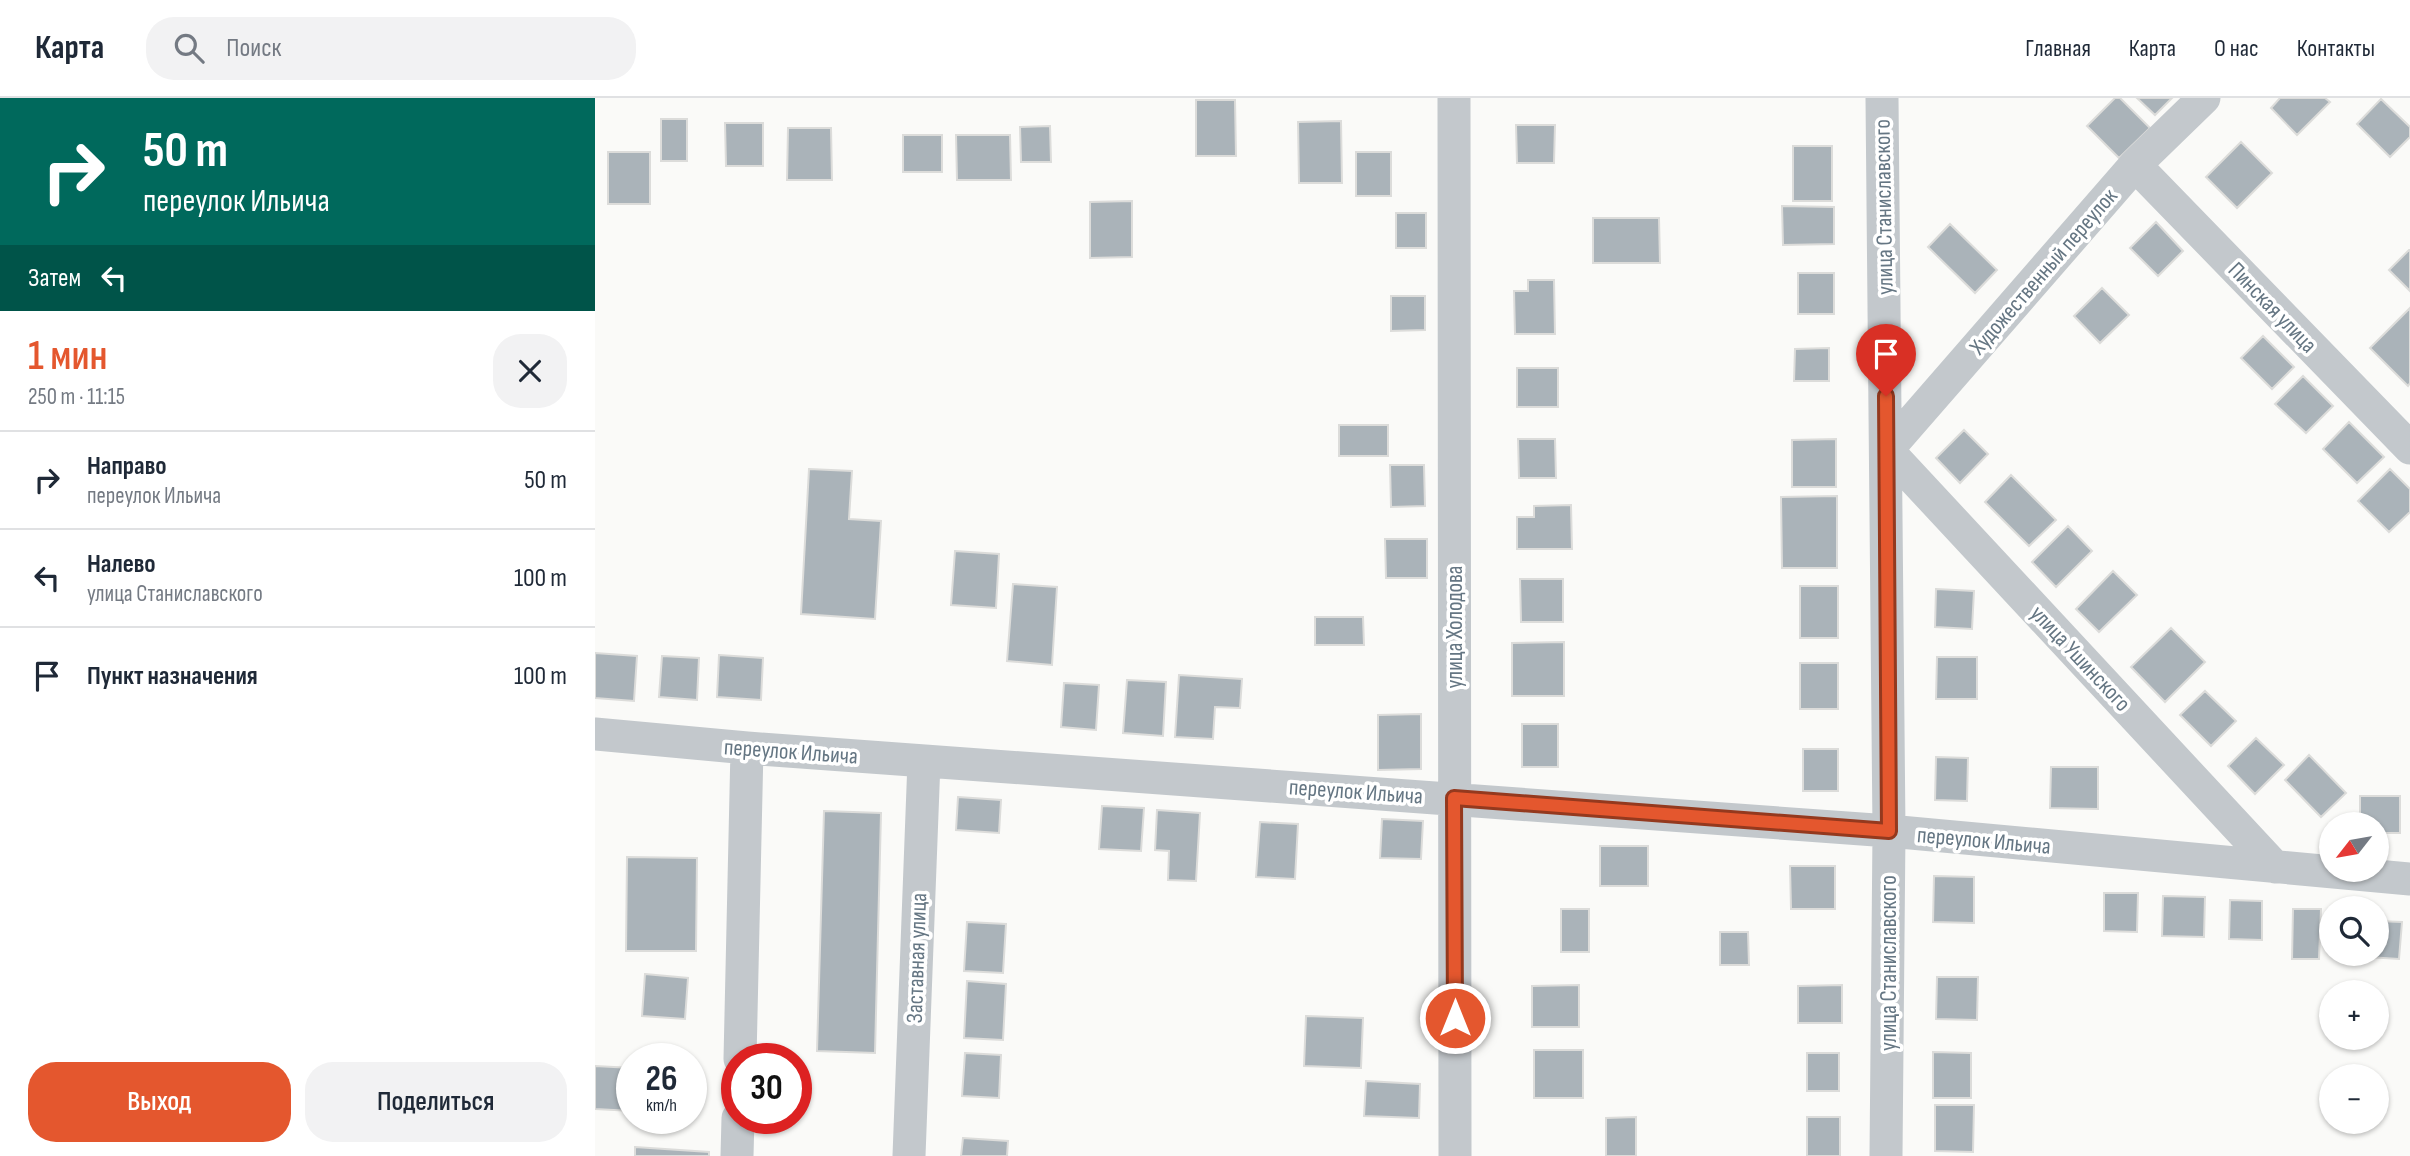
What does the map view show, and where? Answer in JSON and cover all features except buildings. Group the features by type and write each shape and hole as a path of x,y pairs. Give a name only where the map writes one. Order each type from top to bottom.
{"street":[{"name":"улица Холодова","path":"1454,98 1455,1156"},
{"name":"улица Станиславского","path":"1882,98 1889,831 1886,1156"},
{"name":"Художественный переулок","path":"1887,450 2136,165 2204,98"},
{"name":"Пинская улица","path":"2136,165 2410,448"},
{"name":"улица Ушинского","path":"1887,450 2275,867"},
{"name":"переулок Ильича","path":"595,734 747,748 1889,831 2410,879"},
{"path":"740,1043 747,748"},
{"name":"Заставная улица","path":"909,1156 924,761"},
{"path":"737,1156 738,1134"}],"route":[{"path":"1455,1018 1454,798 1889,831 1886,396"}]}
